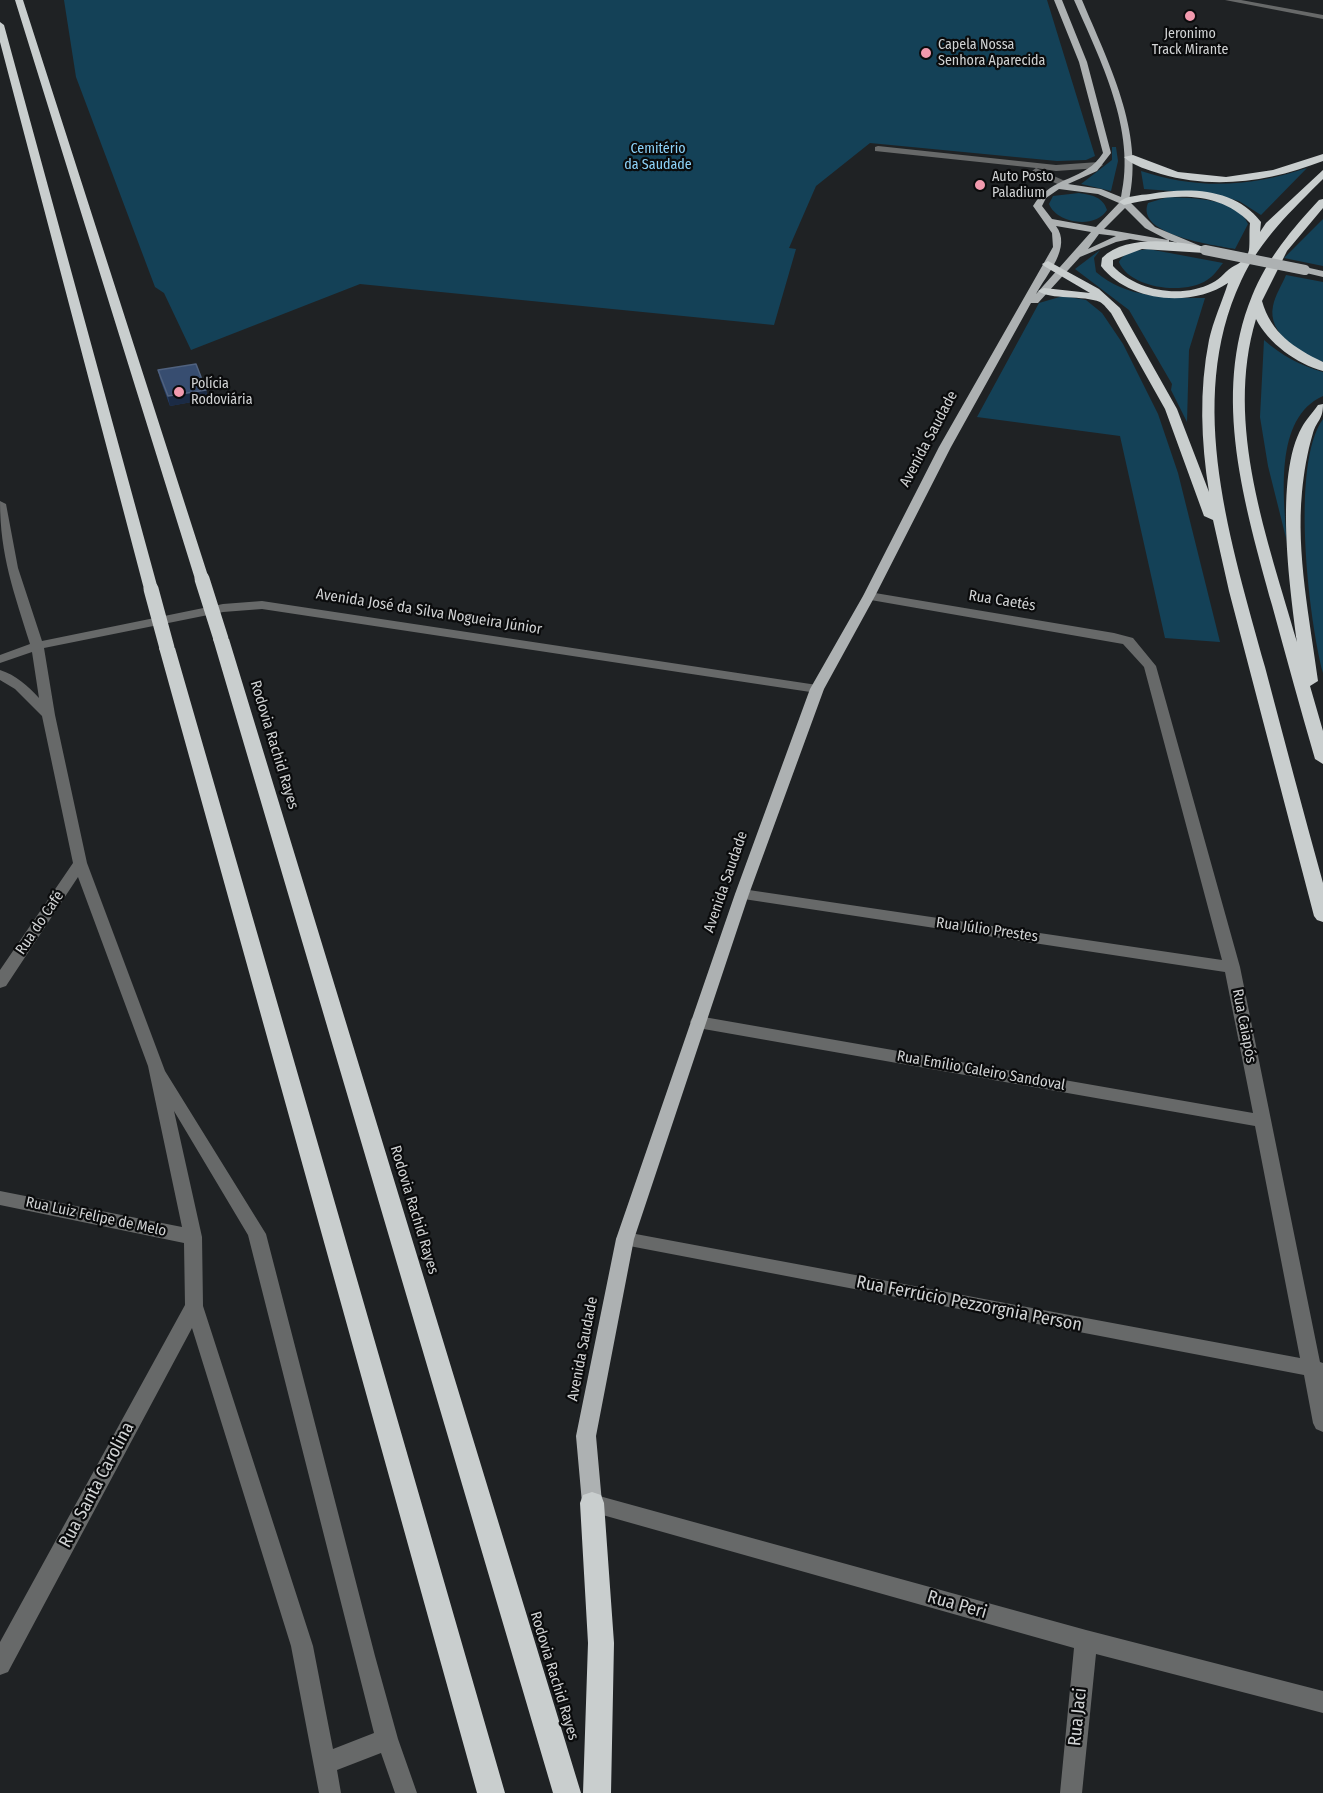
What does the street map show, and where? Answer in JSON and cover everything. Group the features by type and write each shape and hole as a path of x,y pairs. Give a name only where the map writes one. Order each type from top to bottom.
{"highway":[{"name":"Rodovia Rachid Rayes","path":"19,0 221,639 567,1793"},
{"path":"0,25 167,648 491,1793"},
{"path":"1130,157 1146,166 1177,175 1233,180 1270,175 1323,157"},
{"path":"1323,173 1287,207 1240,268 1222,313 1213,346 1206,406 1212,472 1231,574 1323,916"},
{"path":"1124,202 1163,194 1186,193 1221,199 1242,208 1256,222 1253,249"},
{"path":"1323,202 1276,258 1256,299 1245,336 1238,398 1244,473 1323,759"},
{"path":"1300,227 1323,210"},
{"path":"1205,250 1133,247 1117,251 1108,258 1107,266 1122,281 1139,288 1179,293 1211,288 1223,282 1240,268"},
{"path":"1048,264 1065,271 1095,291 1116,311 1171,408 1231,574"},
{"path":"1044,291 1078,292 1101,300 1116,311"},
{"path":"1256,299 1259,314 1272,336 1301,357 1323,367"},
{"path":"1317,740 1298,583 1295,476 1304,433 1316,413 1323,408"},
{"path":"592,1503 600,1643 597,1793"}],"main road":[{"path":"1021,316 1059,240 1051,222 1040,213 1037,206 1040,198 1059,185 1099,165 1107,153 1083,63 1058,0"},
{"path":"1021,316 1065,271 1097,231 1113,218 1124,202 1130,157 1110,76 1078,0"},
{"path":"1059,185 1089,189 1124,202 1145,224 1155,230 1205,250"},
{"path":"1051,222 1323,273"},
{"path":"1075,259 1114,240 1138,237"},
{"name":"Avenida Saudade","path":"592,1503 586,1436 625,1239 742,894 817,689 869,596 945,447 1021,316"}],"street":[{"path":"1229,0 1323,17"},
{"path":"878,149 992,162 1072,168 1099,165"},
{"path":"992,162 1042,172 1059,185"},
{"path":"0,504 6,567 37,646 48,715 80,863 156,1066 193,1237 194,1305 302,1646 330,1793"},
{"name":"Rua Caetés","path":"869,596 1128,641"},
{"name":"Avenida José da Silva Nogueira Júnior","path":"0,659 37,646 224,608 262,605 817,689"},
{"name":"Rua Caiapós","path":"1128,641 1150,666 1232,966 1263,1121 1318,1369 1323,1423"},
{"path":"0,674 20,686 48,715"},
{"name":"Rua do Café","path":"0,982 80,863"},
{"name":"Rua Júlio Prestes","path":"742,894 1232,966"},
{"name":"Rua Emílio Caleiro Sandoval","path":"698,1022 1263,1121"},
{"path":"156,1066 257,1234 387,1739 406,1793"},
{"name":"Rua Luiz Felipe de Melo","path":"0,1198 193,1237"},
{"name":"Rua Ferrúcio Pezzorgnia Person","path":"625,1239 1318,1369"},
{"name":"Rua Santa Carolina","path":"0,1665 194,1305"},
{"name":"Rua Peri","path":"592,1503 1086,1641 1323,1702"},
{"name":"Rua Jaci","path":"1071,1793 1086,1641"},
{"path":"325,1764 387,1739"}],"green space":[{"name":"Cemitério da Saudade","path":"64,0 1047,0 1095,156 1086,160 1057,161 870,143 816,186 789,248 796,249 774,325 360,284 191,350 164,293 155,287 76,77"},
{"path":"1112,147 1116,147 1118,161 1111,191 1081,184 1112,160"},
{"path":"1307,168 1261,215 1239,201 1213,194 1144,189 1141,171 1183,181 1224,184 1265,179"},
{"path":"1079,193 1100,199 1107,210 1094,220 1077,222 1060,216 1049,204 1053,196"},
{"path":"1168,197 1213,201 1225,204 1243,215 1248,224 1235,249 1179,236 1164,231 1153,223 1147,214 1148,203"},
{"path":"1323,219 1323,266 1284,258"},
{"path":"1148,249 1223,263 1212,276 1197,285 1159,287 1134,278 1119,262 1128,254"},
{"path":"1100,250 1094,258 1096,272 1107,281 1120,287 1133,292 1162,297 1205,298 1189,350 1187,422 1171,390 1172,384 1129,310 1075,269"},
{"path":"1286,275 1323,282 1323,362 1305,354 1288,342 1275,325 1273,306"},
{"path":"1063,296 1086,300 1102,313 1123,344 1158,414 1178,473 1220,642 1165,638 1120,436 977,417 1039,303"},
{"path":"1264,340 1292,359 1323,372 1323,396 1307,407 1296,422 1289,441 1284,483 1287,542 1268,466 1260,417"},
{"path":"1323,419 1323,673 1312,617 1308,581 1305,505 1307,470 1313,441"}],"building":[{"path":"196,364 206,390 168,396 158,370"}],"place":[{"name":"Jeronimo Track Mirante","path":"1190,16"},
{"name":"Capela Nossa Senhora Aparecida","path":"926,53"},
{"name":"Auto Posto Paladium","path":"980,185"},
{"name":"Polícia Rodoviária","path":"179,392"}]}
